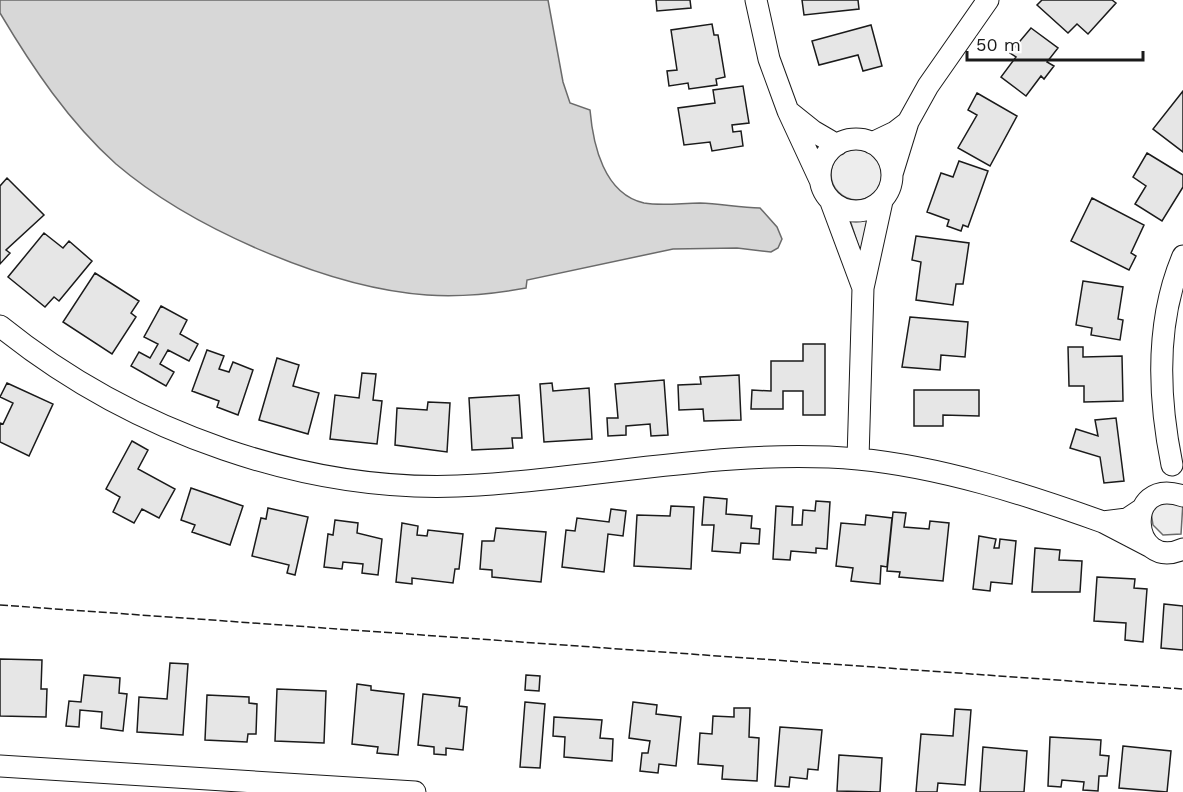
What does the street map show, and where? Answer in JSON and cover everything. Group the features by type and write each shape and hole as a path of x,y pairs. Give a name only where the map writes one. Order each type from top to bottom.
{"street":[{"path":"756,0 769,59 788,111 831,202 862,288"},
{"path":"858,459 862,288 882,201 891,184 908,122 940,68 988,0"},
{"path":"788,111 813,131 837,145"},
{"path":"820,180 824,160 837,145 849,140 872,143 896,132 908,122"},
{"path":"872,143 886,156 892,174"},
{"path":"831,202 852,211 873,207 882,201"},
{"path":"1183,256 1164,320 1162,356 1165,429 1172,465 1183,488"},
{"path":"1,328 74,377 130,408 190,436 260,460 375,483 477,486 684,463 786,458 858,459 935,472 1046,502 1103,522 1171,553"},
{"path":"1103,522 1127,519 1142,509 1158,494 1167,481 1172,465"},
{"path":"1158,494 1166,492 1183,496"},
{"path":"1142,509 1139,518 1142,535 1171,553"},
{"path":"0,766 175,784 415,792"}],"shaded area":[{"path":"0,0 548,0 563,82 570,103 590,110 594,138 603,166 619,190 630,198 644,203 700,203 760,208 777,227 782,239 778,248 771,252 737,248 673,249 527,280 526,288 489,293 427,295 347,281 262,251 221,232 147,188 116,164 67,112 38,73 0,13"},
{"path":"852,148 862,148 876,155 883,174 876,193 862,200 852,200 842,196 835,189 831,179 831,169 835,159 842,152"},
{"path":"850,220 871,220 862,257"},
{"path":"1159,501 1183,502 1181,534 1163,535 1153,525 1151,512"}],"building":[{"path":"656,0 690,0 691,8 657,11"},
{"path":"802,0 858,0 859,9 804,15"},
{"path":"1042,0 1112,0 1116,3 1088,34 1077,24 1068,33 1037,5"},
{"path":"712,24 714,35 718,35 725,77 716,79 717,85 689,89 688,83 669,86 667,71 677,70 671,30"},
{"path":"871,25 882,66 863,71 858,55 819,65 812,41"},
{"path":"1031,28 1058,48 1047,62 1054,66 1044,79 1041,76 1026,96 1001,77 1016,57 1010,53"},
{"path":"743,86 749,123 732,125 733,132 741,131 743,146 712,151 710,142 684,145 678,108 715,103 713,90"},
{"path":"1183,91 1183,152 1153,129"},
{"path":"977,93 1017,116 990,166 958,148 977,115 968,110"},
{"path":"1147,153 1183,175 1183,187 1162,221 1135,204 1146,186 1133,177"},
{"path":"959,161 988,171 968,227 963,225 961,231 947,226 949,220 927,212 941,173 953,177"},
{"path":"7,178 44,215 6,250 10,253 0,264 0,186"},
{"path":"1092,198 1144,225 1131,253 1136,256 1129,270 1071,241"},
{"path":"44,233 63,248 69,241 92,261 59,301 54,297 45,307 8,277"},
{"path":"916,236 969,243 963,284 956,284 953,305 916,300 921,262 912,260"},
{"path":"95,273 139,301 131,313 136,317 112,354 63,322"},
{"path":"1083,281 1123,287 1118,319 1123,320 1120,340 1091,335 1092,328 1076,325"},
{"path":"161,306 187,320 180,334 198,344 189,361 168,350 160,364 174,372 166,386 131,366 139,352 150,358 158,344 144,337"},
{"path":"910,317 968,322 965,357 941,355 940,370 902,367"},
{"path":"803,344 825,344 825,415 803,415 803,391 783,391 783,409 751,409 752,390 771,391 771,361 803,361"},
{"path":"1068,347 1083,347 1083,357 1122,356 1123,401 1084,402 1084,386 1069,386"},
{"path":"207,350 224,356 219,369 229,372 233,362 253,370 238,415 217,407 219,401 192,391"},
{"path":"277,358 299,365 293,386 319,393 308,434 259,420"},
{"path":"362,373 376,374 373,400 382,401 377,444 330,439 335,395 359,398"},
{"path":"739,375 741,420 704,421 703,409 679,410 678,385 701,384 700,377"},
{"path":"664,380 668,435 651,436 650,424 626,426 626,435 608,436 607,418 618,418 615,384"},
{"path":"7,383 53,404 29,456 0,442 0,423 3,424 13,403 0,397"},
{"path":"552,383 553,391 589,388 592,439 544,442 540,384"},
{"path":"914,390 979,390 979,416 943,415 943,426 914,426"},
{"path":"519,395 522,438 512,438 513,448 472,450 469,398"},
{"path":"428,402 450,403 447,452 395,445 397,408 427,410"},
{"path":"1116,418 1124,481 1104,483 1100,457 1070,448 1076,429 1098,436 1095,420"},
{"path":"132,441 148,450 138,469 175,489 159,518 142,509 134,523 113,512 120,497 106,489"},
{"path":"191,488 243,506 230,545 192,532 195,525 181,520"},
{"path":"704,497 727,499 726,514 752,516 751,528 760,529 759,544 741,543 740,553 712,551 714,525 702,525"},
{"path":"816,501 830,502 827,549 816,548 816,553 791,551 790,560 773,559 776,506 793,507 792,525 802,525 803,510 815,511"},
{"path":"671,506 694,507 691,569 634,566 637,515 670,516"},
{"path":"268,508 308,517 295,575 287,573 289,565 252,556 261,518 266,519"},
{"path":"611,509 626,511 623,536 608,534 604,572 562,567 566,530 575,531 577,518 609,522"},
{"path":"893,512 906,513 904,527 929,529 930,521 949,523 943,581 899,577 900,572 887,571"},
{"path":"866,515 892,518 887,567 881,566 880,584 851,581 853,568 836,566 841,523 865,525"},
{"path":"335,520 358,523 357,533 382,539 378,575 362,573 363,564 343,562 342,569 324,567 328,534 333,535"},
{"path":"402,523 418,526 417,535 427,536 428,530 463,534 459,569 455,569 453,583 412,578 412,584 396,582"},
{"path":"496,528 546,532 541,582 492,577 492,570 480,569 482,541 494,541"},
{"path":"979,536 996,539 994,548 999,548 1000,539 1016,541 1012,584 991,582 990,591 973,589"},
{"path":"1035,548 1060,550 1059,560 1082,561 1080,592 1032,592"},
{"path":"1097,577 1135,579 1134,588 1147,589 1143,642 1125,640 1126,623 1094,621"},
{"path":"1164,604 1183,606 1183,650 1161,648"},
{"path":"0,659 42,660 41,689 47,689 46,717 0,716"},
{"path":"170,663 188,664 183,735 137,732 139,697 167,699"},
{"path":"84,675 120,678 119,693 127,694 123,731 101,728 102,712 80,710 79,727 66,726 69,701 81,702"},
{"path":"526,675 540,676 539,691 525,690"},
{"path":"357,684 371,686 371,690 404,694 398,755 377,753 378,747 352,744"},
{"path":"277,689 326,691 324,743 275,741"},
{"path":"423,694 460,698 459,706 467,707 463,750 446,748 446,755 434,754 434,747 418,745"},
{"path":"207,695 249,697 249,703 257,704 256,734 248,734 247,742 205,740"},
{"path":"525,702 545,704 540,768 520,767"},
{"path":"633,702 657,705 656,714 681,717 676,766 659,764 658,773 640,771 642,753 648,753 650,741 629,738"},
{"path":"734,708 750,708 749,737 759,738 757,781 722,779 723,766 698,764 700,733 712,734 713,716 734,717"},
{"path":"955,709 971,710 965,785 938,783 937,792 916,792 921,734 953,736"},
{"path":"554,717 602,720 600,738 613,739 612,761 564,757 565,737 553,736"},
{"path":"780,727 822,730 818,770 808,769 807,779 790,777 789,787 775,786"},
{"path":"1050,737 1101,740 1100,755 1109,756 1107,776 1099,776 1098,791 1083,790 1084,782 1062,780 1061,787 1048,786"},
{"path":"1123,746 1171,751 1167,792 1119,788"},
{"path":"983,747 1027,751 1024,792 980,792"},
{"path":"839,755 882,758 880,792 837,791"}],"fence":[{"path":"0,605 1183,689"}]}
